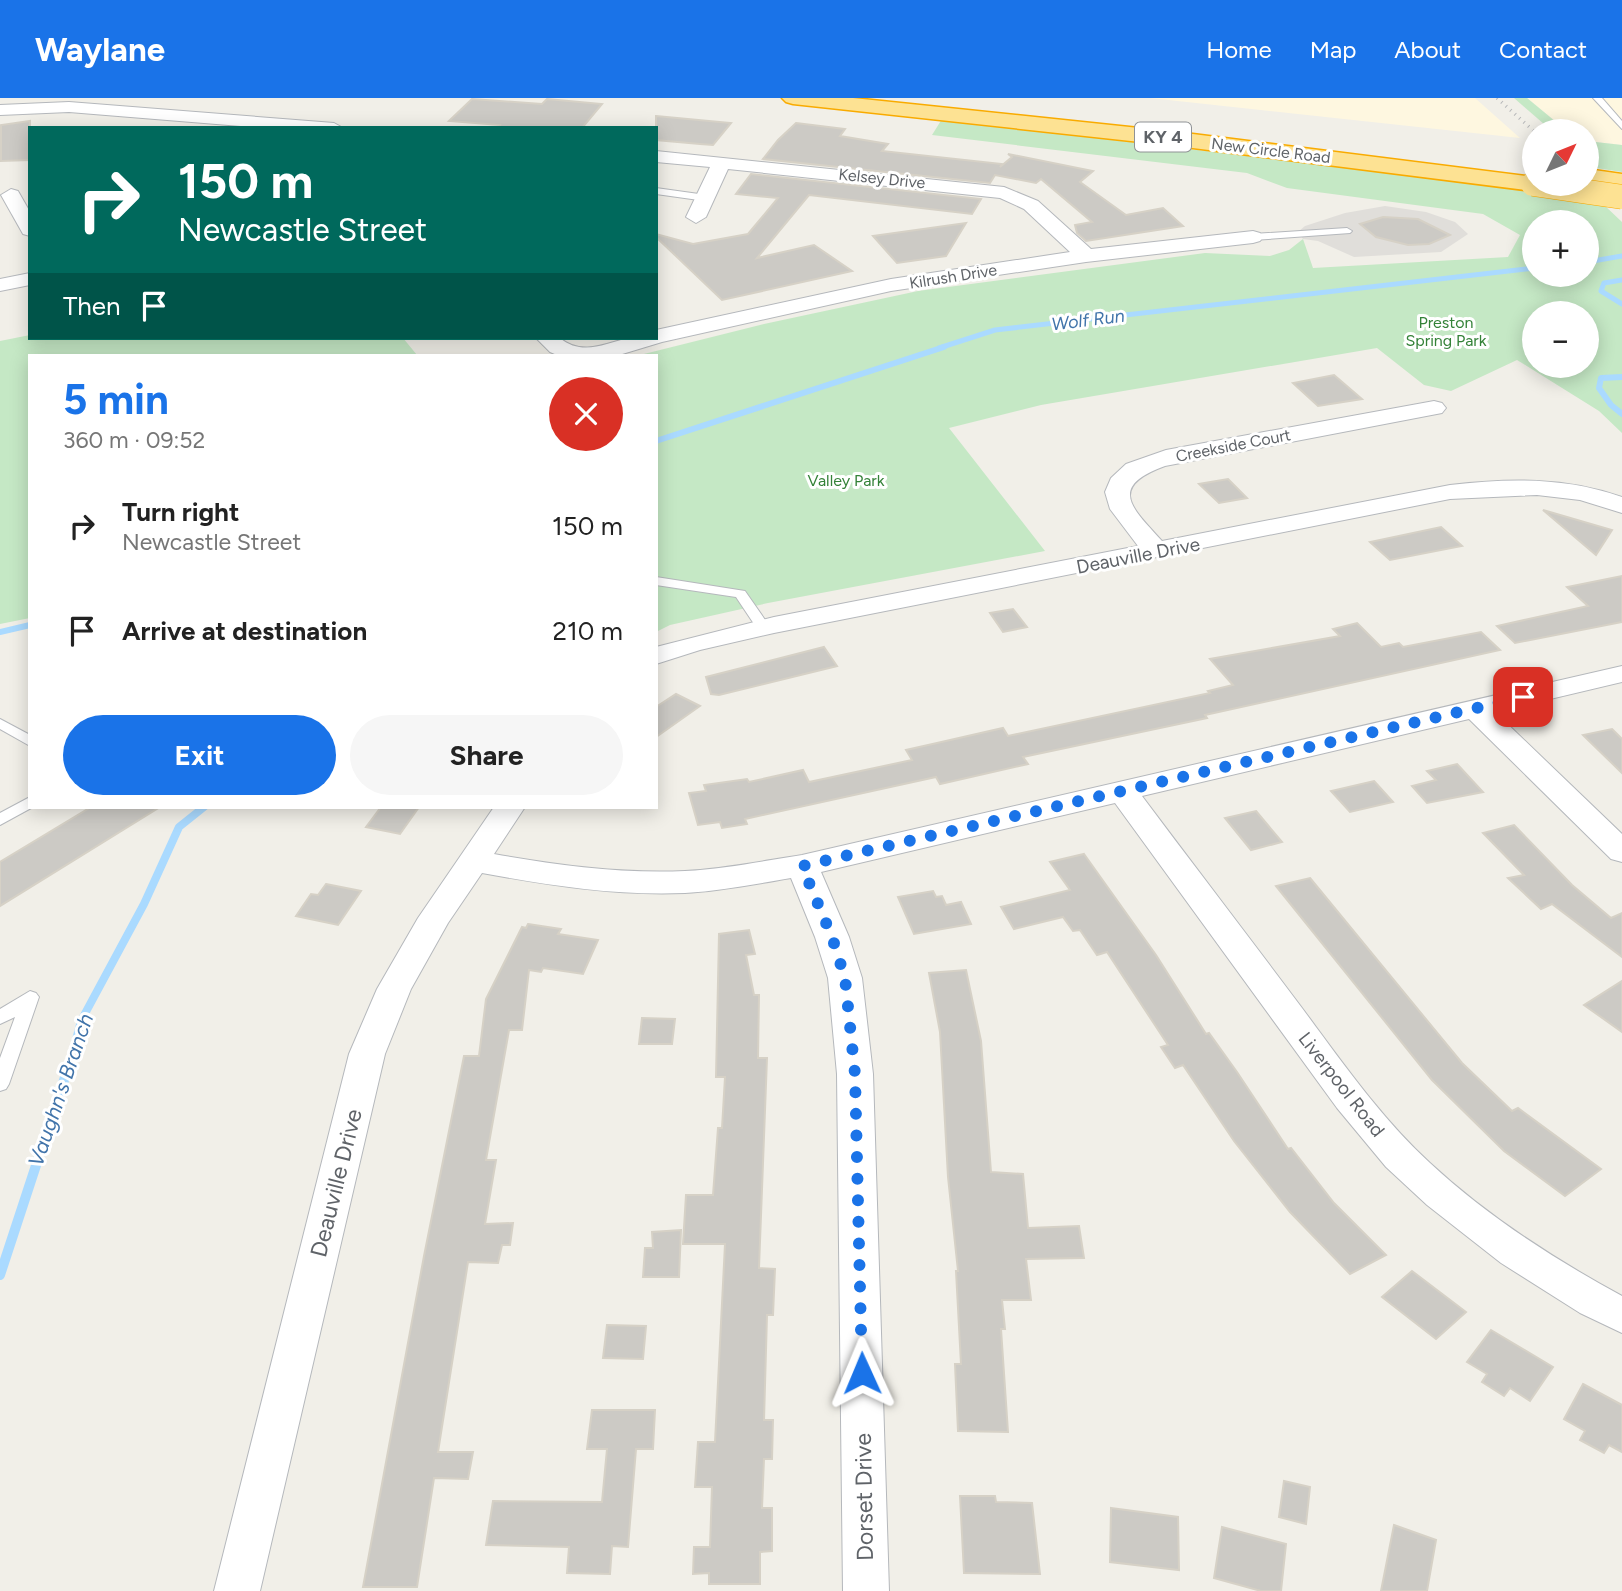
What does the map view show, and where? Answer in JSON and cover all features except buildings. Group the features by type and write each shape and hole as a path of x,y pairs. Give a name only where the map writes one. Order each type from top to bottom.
{"highway":[{"name":"New Circle Road","path":"793,98 1522,172"},
{"name":"New Circle Road","path":"939,98 1522,172"},
{"path":"1600,178 1622,181"},
{"name":"New Circle Road","path":"1600,191 1622,197"}],"street":[{"path":"0,110 69,107 291,126"},
{"name":"Kelsey Drive","path":"658,156 1004,193 1031,205 1086,256"},
{"path":"696,217 722,162"},
{"path":"11,195 28,226"},
{"name":"Kilrush Drive","path":"658,336 891,285 1086,256 1254,237"},
{"path":"0,285 28,279"},
{"name":"Kilrush Drive","path":"550,340 568,354"},
{"name":"Kilrush Drive","path":"588,354 643,340"},
{"name":"Creekside Court","path":"1157,551 1119,505 1117,494 1120,484 1130,473 1147,463 1175,455 1434,408"},
{"name":"Deauville Drive","path":"658,655 692,644 764,627 1450,492 1492,486 1555,489 1586,494 1622,505"},
{"path":"476,861 545,874 640,883 687,882 802,866 1622,674"},
{"path":"1474,708 1622,852"},
{"name":"Liverpool Road","path":"1122,791 1368,1121 1416,1173 1478,1226 1580,1294 1622,1316"},
{"name":"Deauville Drive","path":"237,1591 367,1054 394,989 435,918 509,809"},
{"name":"Dorset Drive","path":"802,866 832,937 845,978 855,1074 866,1591"}],"lane":[{"path":"1597,98 1622,126"},
{"path":"658,191 706,198"},
{"path":"1254,237 1347,231"},
{"path":"658,582 727,590 740,594 764,627"},
{"path":"0,723 28,741"},
{"path":"0,820 28,803"},
{"path":"0,1018 30,997 0,1084"}],"shaded area":[{"path":"1150,98 1475,98 1520,138"},
{"path":"1527,98 1622,98 1622,145 1600,142 1600,119 1552,119"},
{"path":"1385,206 1426,212 1455,222 1468,234 1441,252 1354,257 1318,241 1303,239 1298,232 1305,226 1345,213"}],"green space":[{"path":"1514,98 1527,98 1552,119 1538,119"},
{"path":"942,119 1522,189 1522,196 1577,196 1603,204 1622,222 1622,433 1599,411 1546,378 1599,378 1599,301 1522,301 1522,363 1517,360 1451,391 1424,385 1377,348 1041,405 949,428 1045,551 768,603 670,625 658,631 658,354 644,354 764,324 918,291 1205,253 1270,256 1289,250 1303,239 1313,268 1508,257 1520,235 1483,214 1287,188 1247,173 932,135"},
{"path":"1600,142 1622,145 1622,172 1600,169"},
{"path":"28,335 28,340 405,340 416,354 28,354 28,618 0,624 0,341"}],"waterway":[{"name":"Wolf Run","path":"1599,260 1622,256"},
{"name":"Wolf Run","path":"939,348 995,330 1522,269"},
{"path":"1622,280 1604,283 1601,291 1622,304"},
{"name":"Wolf Run","path":"658,440 944,347"},
{"path":"1622,377 1601,378 1599,388 1611,405 1622,414"},
{"name":"Wolf Run","path":"0,632 28,625"},
{"name":"Vaughn's Branch","path":"67,1073 81,1021 144,904 179,827 202,809"},
{"name":"Vaughn's Branch","path":"0,1275 67,1071"}],"railway":[{"path":"1497,98 1522,120"},
{"path":"1600,189 1622,208"}],"route":[{"path":"862,1373 855,1074 845,978 832,937 802,866 1523,697"}],"park label":[{"name":"Preston Spring Park","path":"1446,331"},
{"name":"Valley Park","path":"846,480"}]}
